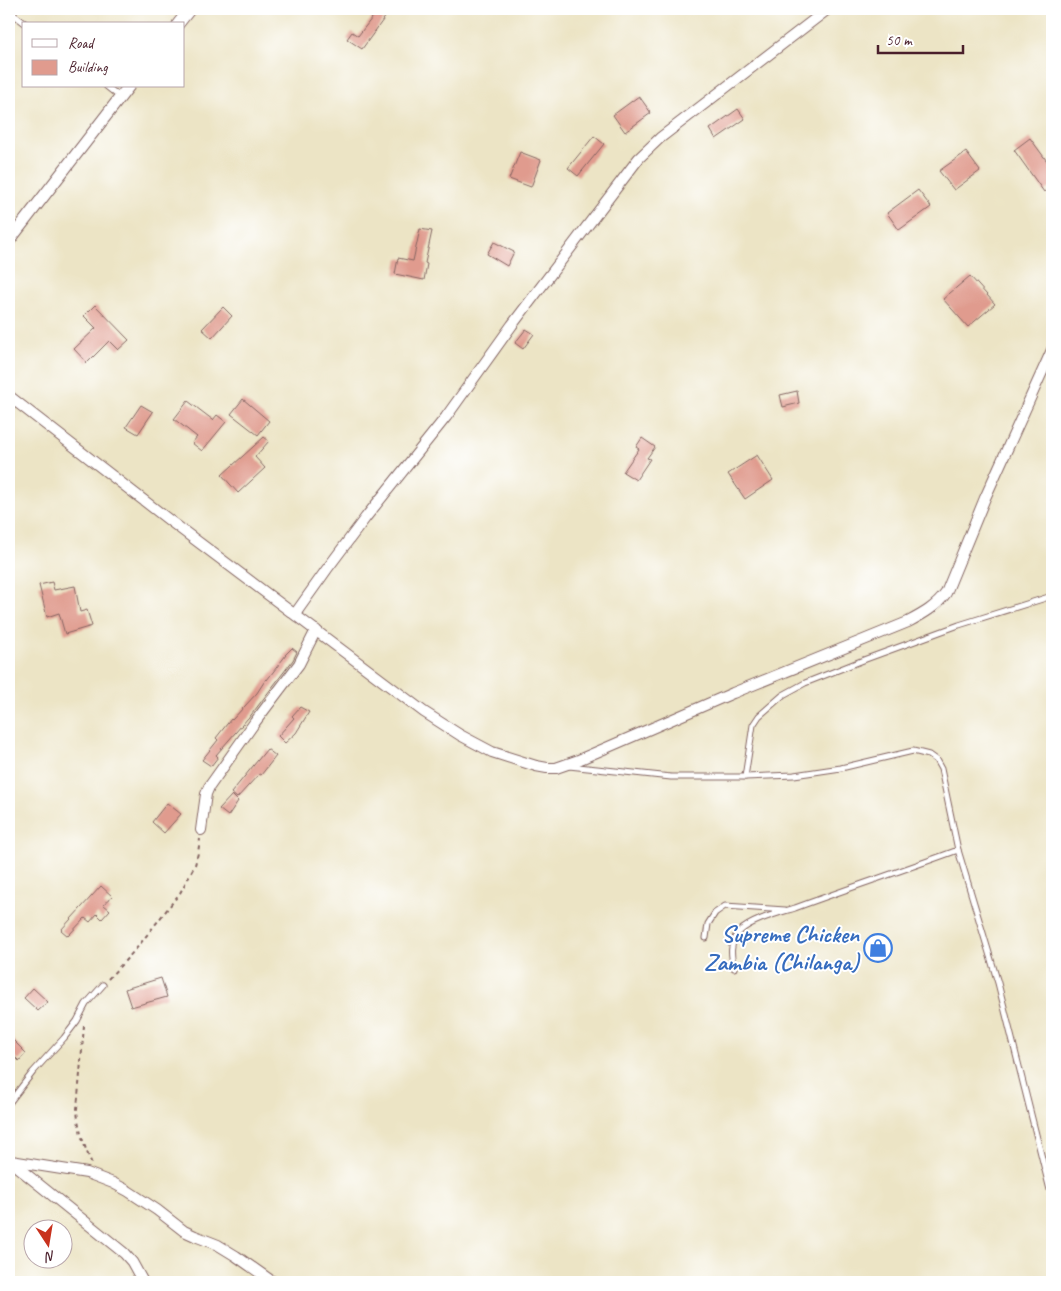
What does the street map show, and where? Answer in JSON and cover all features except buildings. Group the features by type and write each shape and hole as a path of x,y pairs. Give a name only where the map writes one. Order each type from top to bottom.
{"street":[{"path":"180,22 190,9"},
{"path":"295,614 327,568 446,417 512,325 639,158 660,138 828,9"},
{"path":"9,241 128,88"},
{"path":"9,396 168,520 424,712 460,735 492,752 536,766 556,768 908,622 933,608 946,593 985,498 1052,350"},
{"path":"201,830 206,794 209,786 299,664 316,630"},
{"path":"10,1161 97,1176 128,1191 184,1231 224,1248 272,1282"},
{"path":"10,1161 124,1253 144,1282"}],"lane":[{"path":"9,11 23,22"},
{"path":"109,88 121,97"},
{"path":"745,778 753,725 759,716 784,695 805,682 959,625 1052,596"},
{"path":"563,766 670,777 745,778 794,775 841,768 913,751 929,755 936,760 941,769 958,850 998,983 1052,1198"},
{"path":"734,968 731,952 732,944 738,932 753,923 958,850"},
{"path":"706,938 708,924 715,913 725,906 788,910"},
{"path":"9,1103 33,1072 64,1038 77,1021 86,1004 103,985"}],"path":[{"path":"103,985 136,949 180,893 197,859 201,830"},
{"path":"84,1023 77,1108 82,1138 97,1176"}],"place":[{"name":"Supreme Chicken Zambia (Chilanga)","path":"878,948"}]}
